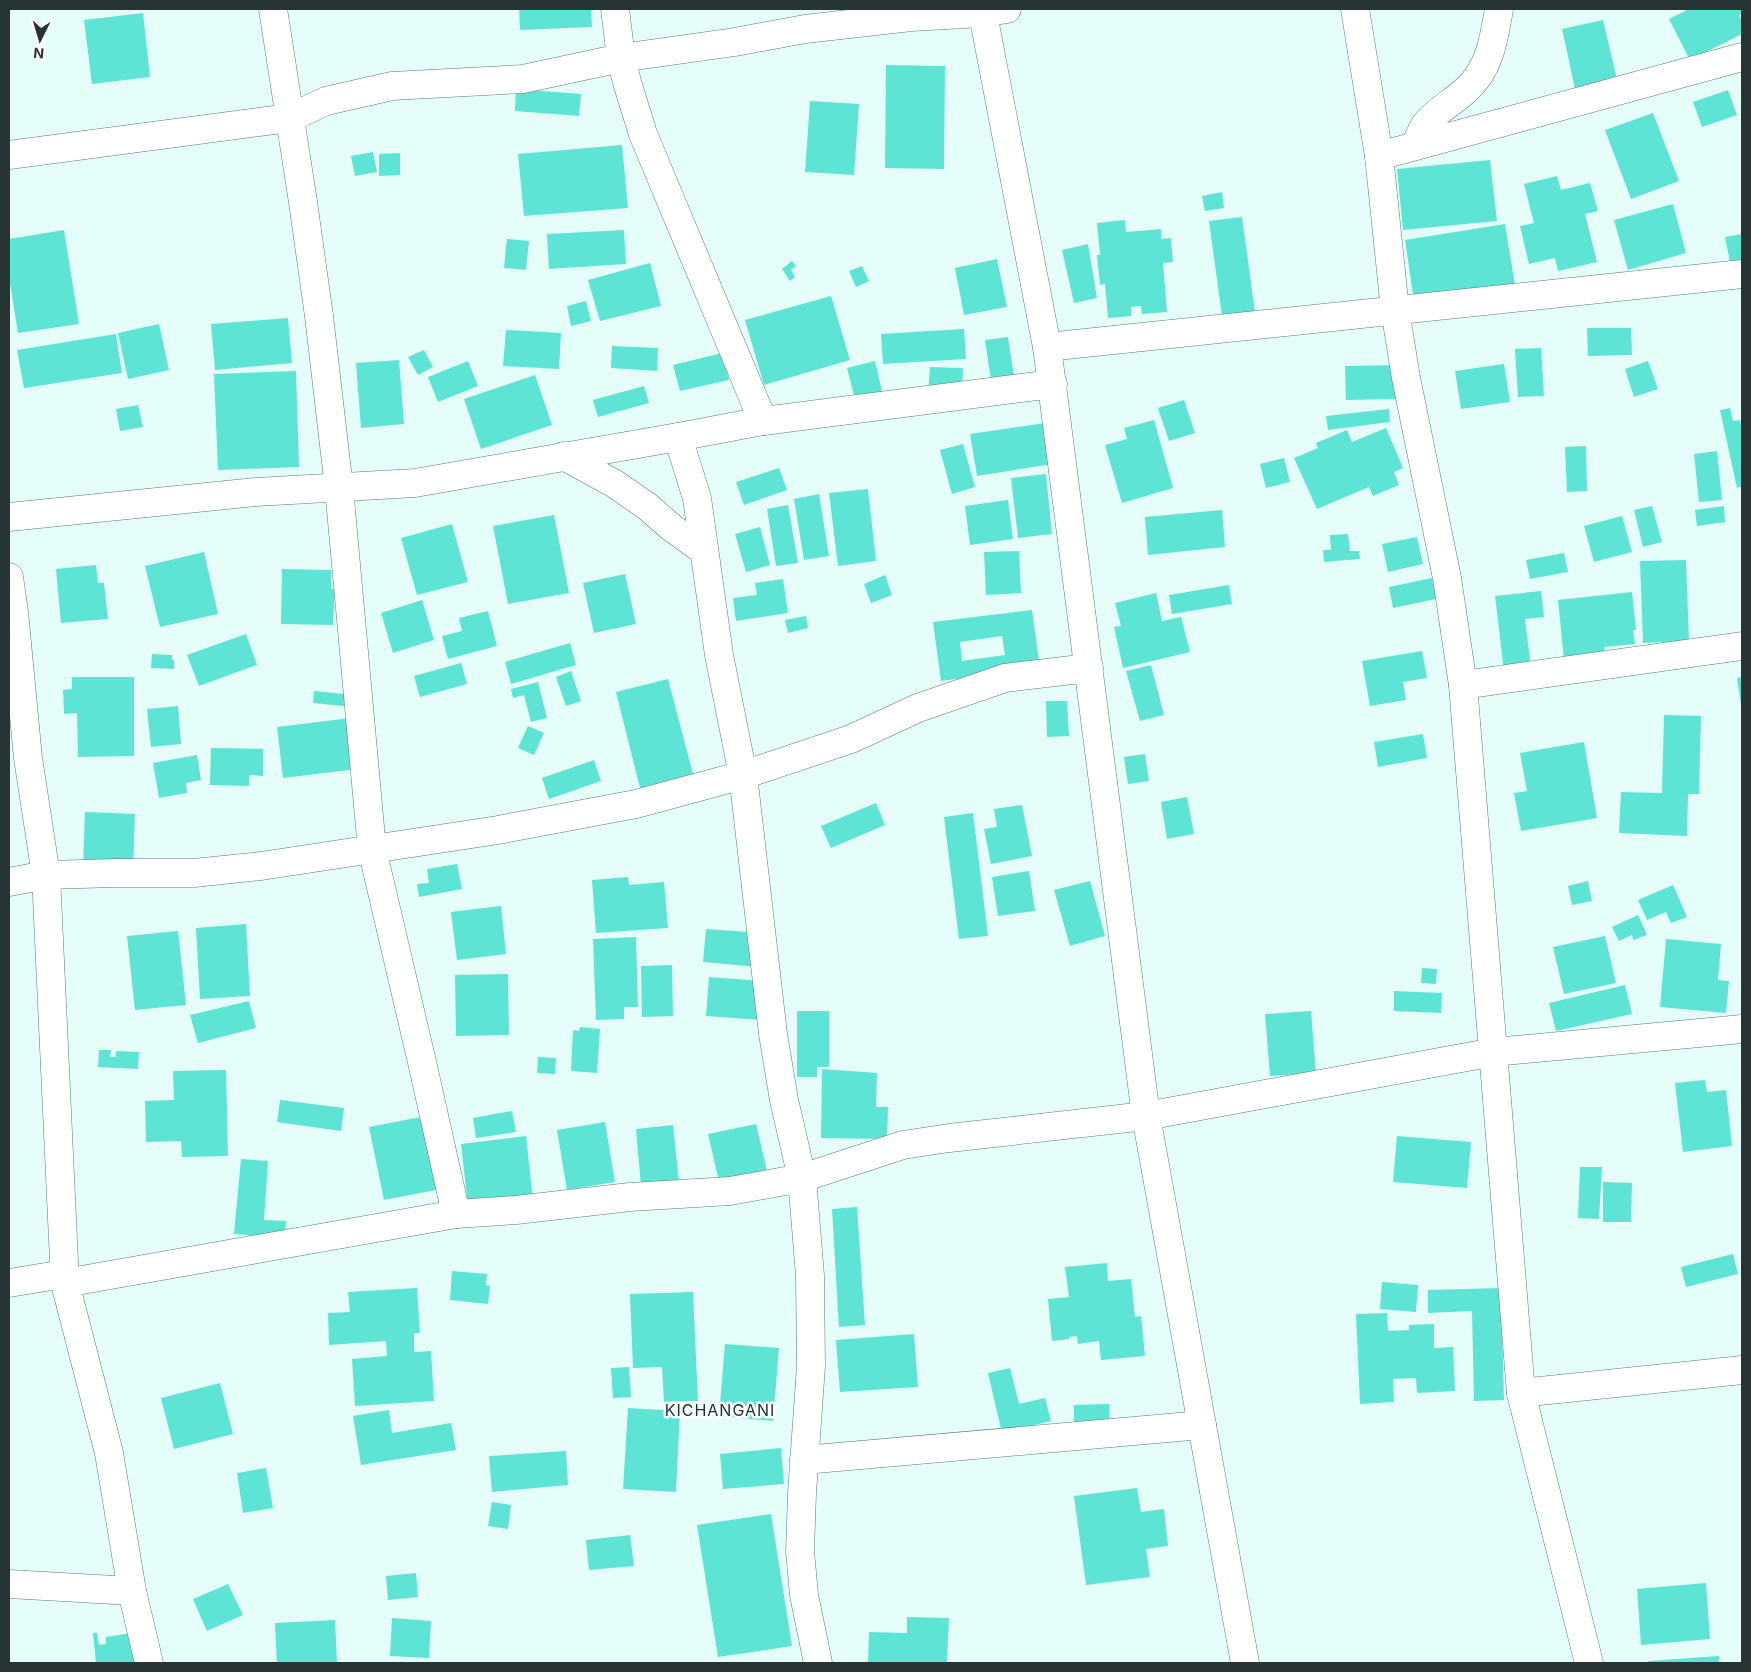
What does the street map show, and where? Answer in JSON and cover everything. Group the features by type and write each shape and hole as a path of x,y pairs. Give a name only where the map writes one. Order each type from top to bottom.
{"street":[{"path":"272,9 318,307 339,488 372,849 456,1214"},
{"path":"615,9 627,82 643,134 764,420"},
{"path":"1355,9 1379,156 1395,310 1406,378 1447,578 1463,684 1521,1393 1589,1663"},
{"path":"1415,146 1425,126 1467,89 1478,76 1487,61 1494,42 1499,9"},
{"path":"9,155 290,118 326,101 392,86 523,78 622,58 735,42 805,29 990,10 1053,384 1146,1116 1245,1663"},
{"path":"1379,156 1742,57"},
{"path":"1047,347 1742,274"},
{"path":"9,517 256,492 416,483 764,420 1053,384"},
{"path":"678,437 697,498 719,655 743,775 773,1034 784,1100 802,1178 810,1276 811,1366 800,1551 804,1595 818,1663"},
{"path":"564,456 615,484 704,551"},
{"path":"9,577 28,758 46,875 65,1278 109,1453 132,1591 149,1663"},
{"path":"1463,684 1742,646"},
{"path":"9,882 46,875 116,872 194,873 261,866 498,830 636,804 743,775 851,739 918,708 1005,678 1088,668"},
{"path":"9,1283 65,1278 456,1214 516,1210 630,1197 730,1192 802,1178 903,1145 1146,1116 1494,1052 1742,1029"},
{"path":"1521,1393 1742,1370"},
{"path":"804,1460 1202,1425"},
{"path":"9,1584 132,1591"}],"building":[{"path":"519,9 591,9 592,27 520,30"},
{"path":"1689,9 1742,9 1742,14 1739,15 1742,22 1742,34 1690,60 1669,19"},
{"path":"143,13 150,77 92,84 84,20"},
{"path":"1603,20 1618,84 1576,93 1562,29"},
{"path":"886,65 945,66 944,169 885,168"},
{"path":"516,89 581,94 579,116 515,111"},
{"path":"1728,90 1737,115 1702,127 1693,102"},
{"path":"810,101 859,104 854,175 805,172"},
{"path":"1653,113 1679,181 1631,199 1605,130"},
{"path":"622,145 628,208 524,216 518,154"},
{"path":"373,152 377,172 355,176 351,156"},
{"path":"400,153 400,175 379,176 379,154"},
{"path":"1490,160 1497,221 1403,230 1397,169"},
{"path":"1557,176 1561,190 1590,183 1598,211 1585,214 1597,262 1558,271 1555,258 1529,264 1520,226 1534,223 1524,184"},
{"path":"1222,192 1224,208 1205,211 1202,196"},
{"path":"1673,204 1686,253 1628,270 1614,220"},
{"path":"1242,217 1255,312 1222,316 1209,221"},
{"path":"1125,220 1126,232 1161,229 1161,239 1171,238 1173,262 1163,263 1167,312 1142,314 1141,306 1131,307 1131,316 1108,318 1105,284 1100,285 1097,255 1100,255 1097,223"},
{"path":"1505,224 1515,285 1414,301 1405,240"},
{"path":"64,230 79,324 18,333 9,277 9,239"},
{"path":"624,230 626,264 549,269 547,234"},
{"path":"1742,234 1742,286 1735,287 1725,237"},
{"path":"507,239 529,241 526,270 504,268"},
{"path":"1088,244 1097,298 1074,303 1062,250"},
{"path":"997,259 1007,307 964,315 955,268"},
{"path":"792,261 796,266 791,270 795,277 790,281 782,269"},
{"path":"650,263 661,306 600,321 588,280"},
{"path":"862,266 869,281 856,287 849,271"},
{"path":"831,296 850,360 764,385 745,320"},
{"path":"586,301 591,321 571,326 567,306"},
{"path":"288,318 292,363 215,370 211,324"},
{"path":"159,324 169,370 128,379 118,333"},
{"path":"1587,328 1631,328 1632,355 1588,356"},
{"path":"964,329 966,359 883,364 881,334"},
{"path":"506,330 561,333 559,369 503,366"},
{"path":"116,334 122,373 24,388 17,350"},
{"path":"1008,337 1014,376 991,380 985,340"},
{"path":"612,346 658,348 657,371 611,368"},
{"path":"1541,348 1544,396 1518,397 1515,349"},
{"path":"424,350 433,367 418,375 408,357"},
{"path":"722,353 729,380 680,391 673,365"},
{"path":"399,360 404,424 361,428 356,363"},
{"path":"468,361 478,386 438,402 428,377"},
{"path":"875,361 884,400 857,406 847,368"},
{"path":"1648,361 1658,389 1634,397 1625,369"},
{"path":"1504,364 1510,402 1461,409 1455,371"},
{"path":"1397,365 1398,399 1346,400 1345,366"},
{"path":"930,367 963,368 962,394 928,393"},
{"path":"296,371 299,467 218,470 214,374"},
{"path":"535,375 552,425 481,449 464,399"},
{"path":"644,386 649,403 598,417 593,400"},
{"path":"1184,400 1195,433 1169,441 1158,408"},
{"path":"138,405 143,427 120,431 116,409"},
{"path":"1730,408 1733,421 1740,420 1742,429 1742,486 1737,488 1720,410"},
{"path":"1389,409 1390,422 1328,430 1326,416"},
{"path":"1154,420 1173,488 1122,503 1105,445 1127,439 1124,428"},
{"path":"1045,423 1052,464 977,476 970,434"},
{"path":"1386,428 1403,468 1394,472 1399,485 1373,496 1369,487 1317,509 1294,458 1318,448 1316,443 1347,430 1352,442"},
{"path":"963,444 975,487 952,494 940,450"},
{"path":"1586,446 1587,491 1567,492 1565,447"},
{"path":"1717,451 1722,500 1699,502 1694,454"},
{"path":"1284,458 1290,482 1266,488 1260,464"},
{"path":"779,468 787,490 744,505 736,482"},
{"path":"1046,474 1052,534 1018,538 1011,478"},
{"path":"868,489 876,561 838,566 829,493"},
{"path":"819,494 829,556 804,560 794,499"},
{"path":"1008,500 1013,539 970,545 965,506"},
{"path":"788,505 798,563 776,566 767,509"},
{"path":"1652,506 1662,542 1643,547 1634,510"},
{"path":"1724,506 1725,522 1697,526 1695,510"},
{"path":"1222,510 1225,547 1148,555 1145,517"},
{"path":"554,515 569,593 508,604 493,526"},
{"path":"1622,516 1632,552 1594,562 1584,526"},
{"path":"452,524 468,582 417,595 401,538"},
{"path":"760,527 770,565 746,572 735,534"},
{"path":"1348,534 1350,551 1359,551 1360,559 1324,562 1323,550 1331,550 1330,535"},
{"path":"1417,537 1423,564 1388,572 1382,544"},
{"path":"1019,551 1021,593 986,595 984,552"},
{"path":"204,552 218,614 160,627 145,566"},
{"path":"1564,553 1568,572 1530,579 1526,560"},
{"path":"1686,560 1689,641 1643,643 1640,561"},
{"path":"96,565 98,583 104,583 108,619 61,623 56,569"},
{"path":"282,569 331,570 331,589 335,588 333,625 281,624"},
{"path":"625,574 636,624 594,633 583,583"},
{"path":"885,575 892,595 871,603 864,584"},
{"path":"1432,578 1436,599 1393,608 1389,587"},
{"path":"783,579 788,613 736,621 733,598 757,595 755,583"},
{"path":"1229,585 1232,604 1172,614 1169,595"},
{"path":"1541,591 1544,617 1525,619 1531,668 1504,671 1495,596"},
{"path":"1632,592 1636,630 1633,630 1635,644 1604,647 1605,656 1564,660 1558,600"},
{"path":"1156,593 1162,621 1181,617 1190,652 1123,668 1114,627 1121,626 1115,603"},
{"path":"422,600 434,640 393,653 381,613"},
{"path":"1032,610 1040,668 941,681 933,622","holes":["1002,636 1005,655 962,661 960,642"]},
{"path":"488,611 497,646 448,659 442,636 462,631 459,618"},
{"path":"806,616 808,628 788,633 785,620"},
{"path":"246,634 257,665 199,686 187,655"},
{"path":"570,643 576,665 511,684 505,662"},
{"path":"1422,651 1427,678 1403,682 1406,700 1370,706 1362,661"},
{"path":"152,654 172,655 174,669 151,668"},
{"path":"461,663 467,684 420,697 414,676"},
{"path":"1151,665 1164,715 1140,721 1126,671"},
{"path":"571,671 581,701 566,706 556,677"},
{"path":"72,677 134,677 134,756 78,757 77,713 64,714 63,690 72,689"},
{"path":"1742,677 1742,704 1741,704 1737,678"},
{"path":"668,679 693,774 640,788 616,692"},
{"path":"538,682 547,718 531,722 524,695 513,698 511,689"},
{"path":"314,691 353,695 352,707 313,703"},
{"path":"1046,701 1067,701 1069,736 1047,737"},
{"path":"178,706 181,744 151,747 147,709"},
{"path":"1664,715 1701,716 1699,794 1688,794 1687,836 1619,833 1621,792 1662,793"},
{"path":"351,718 358,769 283,778 277,727"},
{"path":"528,726 544,733 534,755 518,748"},
{"path":"1423,734 1427,758 1378,767 1374,742"},
{"path":"1584,742 1597,818 1521,831 1514,793 1527,791 1520,753"},
{"path":"211,748 263,749 263,776 249,775 249,786 210,785"},
{"path":"1145,754 1149,781 1128,784 1124,757"},
{"path":"197,755 201,780 186,783 187,793 159,798 153,763"},
{"path":"594,760 601,781 549,799 542,778"},
{"path":"1187,797 1194,834 1167,839 1161,802"},
{"path":"876,803 885,825 831,848 821,826"},
{"path":"1022,805 1032,856 991,864 984,829 997,827 994,809"},
{"path":"85,812 135,814 133,870 83,868"},
{"path":"973,813 988,936 959,939 944,817"},
{"path":"457,864 462,889 419,897 417,884 429,883 427,869"},
{"path":"1029,871 1035,911 998,916 992,877"},
{"path":"628,877 629,885 664,882 668,928 596,933 592,880"},
{"path":"1090,881 1105,936 1070,946 1054,890"},
{"path":"1588,881 1592,901 1572,905 1568,886"},
{"path":"1673,885 1687,917 1671,923 1666,912 1647,920 1638,900"},
{"path":"501,906 506,954 457,960 451,912"},
{"path":"1638,915 1647,935 1633,940 1632,935 1619,941 1612,927"},
{"path":"246,924 250,996 200,999 196,928"},
{"path":"706,929 762,933 759,967 703,962"},
{"path":"178,931 186,1005 135,1010 127,936"},
{"path":"1605,936 1616,983 1564,994 1553,947"},
{"path":"636,937 638,1007 624,1007 624,1019 596,1020 593,939"},
{"path":"1666,939 1721,944 1718,980 1729,981 1726,1013 1660,1007"},
{"path":"672,965 673,1016 642,1017 641,966"},
{"path":"1422,968 1437,969 1436,984 1421,983"},
{"path":"508,974 509,1035 456,1036 455,975"},
{"path":"709,977 763,981 760,1020 706,1016"},
{"path":"1625,985 1632,1014 1556,1031 1549,1003"},
{"path":"1394,991 1442,993 1441,1013 1394,1011"},
{"path":"249,1001 256,1028 198,1043 190,1015"},
{"path":"797,1011 829,1011 829,1067 817,1067 817,1077 797,1077"},
{"path":"1311,1011 1316,1073 1270,1076 1265,1014"},
{"path":"580,1027 600,1029 597,1073 571,1071 573,1030 579,1031"},
{"path":"99,1050 111,1050 110,1057 116,1057 116,1051 139,1052 138,1069 98,1067"},
{"path":"538,1057 556,1058 555,1074 537,1073"},
{"path":"822,1069 877,1073 876,1107 888,1107 887,1139 821,1138"},
{"path":"226,1070 228,1156 182,1157 181,1141 146,1142 145,1101 174,1100 173,1071"},
{"path":"1705,1080 1707,1092 1726,1090 1732,1146 1683,1152 1675,1083"},
{"path":"280,1100 344,1108 341,1131 277,1122"},
{"path":"512,1111 516,1132 476,1138 473,1118"},
{"path":"421,1117 436,1190 384,1200 369,1127"},
{"path":"605,1122 615,1182 567,1190 557,1130"},
{"path":"756,1124 768,1175 720,1186 708,1134"},
{"path":"673,1125 679,1182 641,1186 636,1129"},
{"path":"526,1136 533,1199 468,1206 461,1144"},
{"path":"1397,1136 1471,1142 1467,1188 1393,1182"},
{"path":"241,1159 268,1161 264,1220 286,1221 285,1238 234,1234"},
{"path":"1580,1167 1602,1167 1599,1219 1578,1218"},
{"path":"1603,1182 1632,1183 1631,1222 1603,1222"},
{"path":"857,1207 865,1325 839,1327 832,1209"},
{"path":"1733,1254 1738,1274 1686,1287 1681,1267"},
{"path":"1107,1263 1108,1281 1131,1279 1135,1317 1141,1316 1145,1356 1101,1360 1099,1341 1078,1344 1077,1336 1052,1341 1048,1299 1069,1297 1065,1267"},
{"path":"452,1271 487,1274 486,1285 490,1286 488,1304 450,1300"},
{"path":"1382,1282 1418,1285 1416,1312 1380,1309"},
{"path":"417,1288 420,1333 414,1333 414,1352 431,1351 434,1401 355,1406 352,1359 387,1356 386,1341 329,1345 328,1313 350,1312 348,1292"},
{"path":"1501,1288 1504,1400 1474,1401 1472,1311 1428,1313 1428,1290"},
{"path":"693,1292 698,1401 664,1402 662,1367 633,1368 630,1294"},
{"path":"1387,1313 1388,1331 1409,1330 1409,1325 1434,1324 1434,1348 1453,1347 1455,1391 1417,1393 1416,1378 1393,1379 1394,1402 1360,1404 1356,1314"},
{"path":"914,1334 918,1387 840,1392 836,1340"},
{"path":"725,1344 779,1348 773,1421 719,1416"},
{"path":"629,1367 631,1397 613,1398 611,1368"},
{"path":"1010,1368 1019,1404 1045,1398 1051,1421 1002,1433 988,1373"},
{"path":"220,1383 233,1434 174,1449 161,1398"},
{"path":"1109,1404 1110,1425 1074,1426 1074,1405"},
{"path":"628,1408 680,1411 676,1492 623,1489"},
{"path":"389,1410 392,1433 451,1423 456,1450 361,1465 353,1416"},
{"path":"781,1448 784,1484 723,1489 720,1454"},
{"path":"566,1451 568,1485 492,1492 489,1456"},
{"path":"266,1468 273,1508 243,1513 237,1473"},
{"path":"1137,1488 1141,1512 1164,1509 1168,1546 1146,1549 1150,1577 1086,1585 1074,1496"},
{"path":"492,1502 511,1505 508,1529 488,1526"},
{"path":"771,1514 792,1646 718,1657 697,1525"},
{"path":"630,1535 634,1566 589,1570 586,1540"},
{"path":"416,1573 418,1597 388,1600 386,1576"},
{"path":"1706,1583 1710,1639 1641,1645 1637,1589"},
{"path":"228,1584 243,1615 207,1631 193,1599"},
{"path":"907,1617 949,1618 947,1663 868,1663 869,1632 907,1633"},
{"path":"392,1618 431,1621 429,1658 390,1656"},
{"path":"335,1620 337,1663 277,1663 275,1623"},
{"path":"93,1633 97,1633 99,1645 106,1644 106,1637 132,1633 140,1663 96,1663"},
{"path":"1719,1656 1719,1663 1648,1663 1648,1661"}],"district":[{"name":"KICHANGANI","path":"720,1410"}]}
